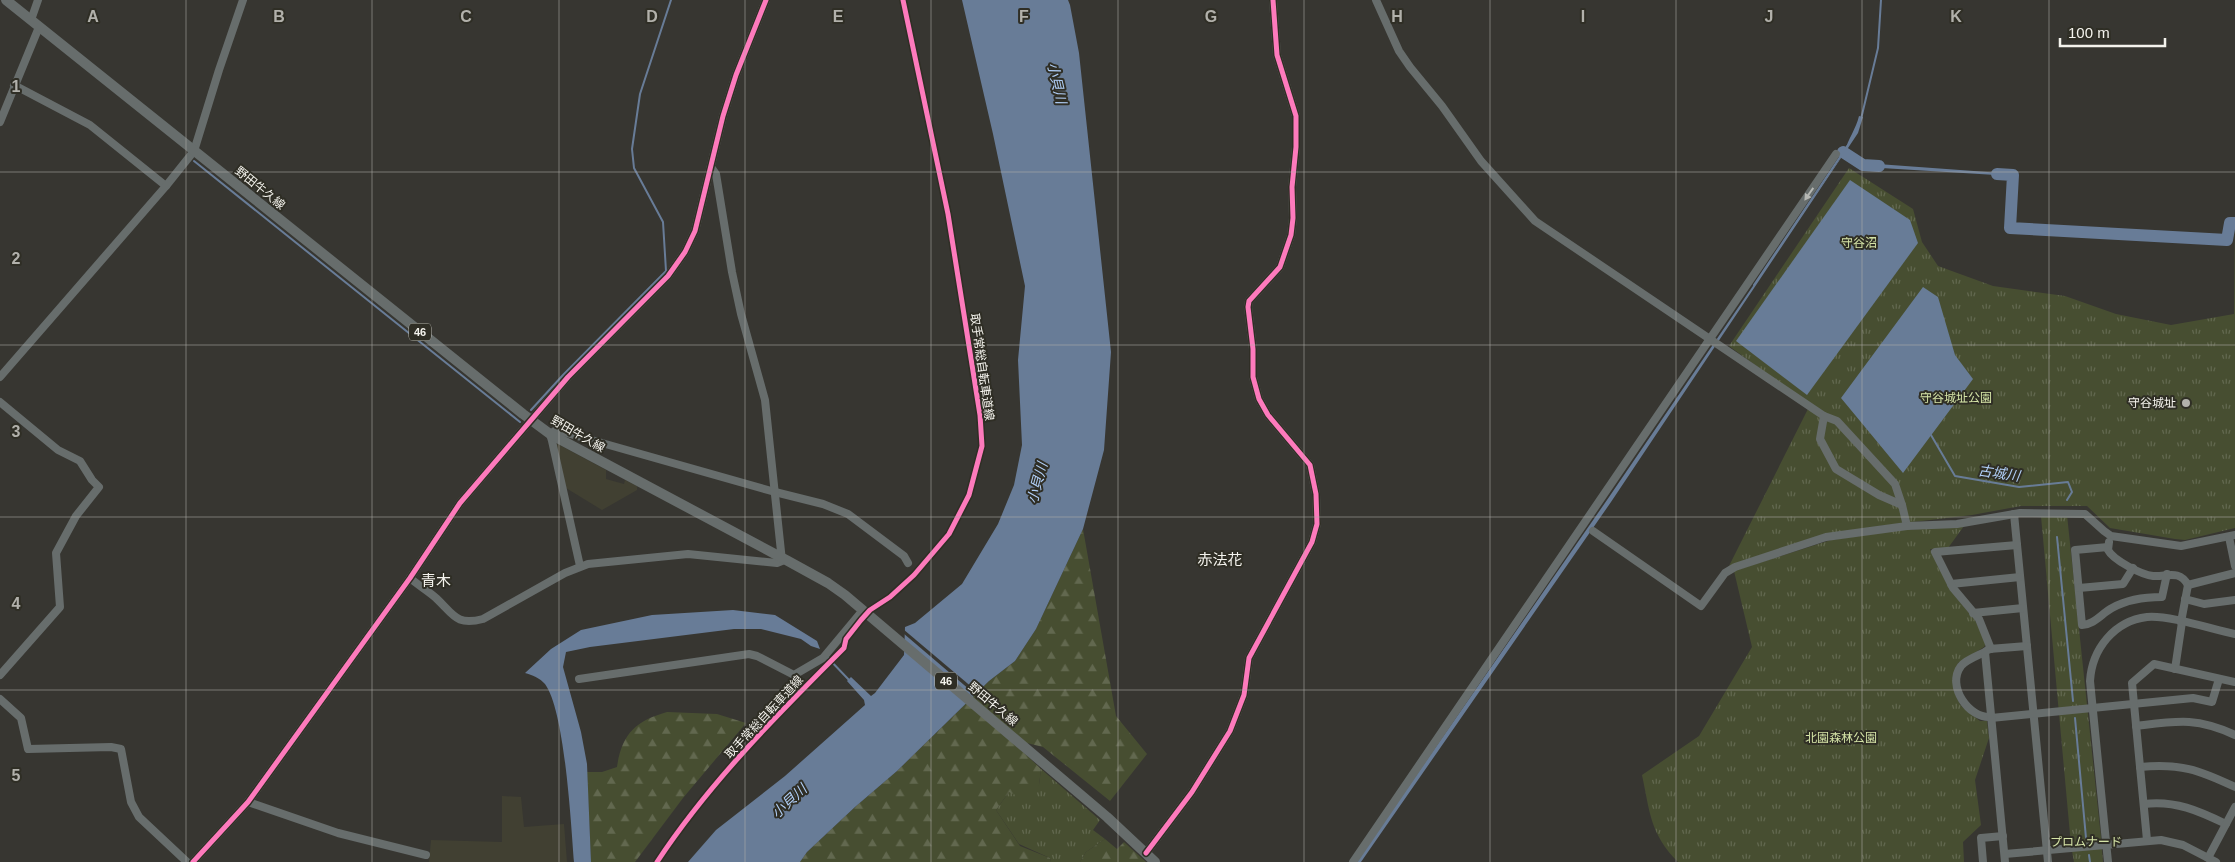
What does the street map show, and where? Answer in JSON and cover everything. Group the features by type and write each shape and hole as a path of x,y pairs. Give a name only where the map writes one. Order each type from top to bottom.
{"main road":[{"name":"野田牛久線","path":"6,0 550,434 828,583 1024,747 1155,862"}],"street":[{"path":"0,122 35,24 38,0"},
{"path":"0,377 166,186 194,151 243,0"},
{"path":"193,862 248,802 410,578 460,503 568,377 668,276 677,264 693,236 736,75 766,0"},
{"path":"1146,853 1192,792 1230,731 1244,695 1249,658 1312,542 1317,524 1316,494 1310,465 1264,408 1253,377 1253,349 1248,307 1252,297 1262,289 1280,267 1291,235 1293,218 1292,187 1296,116 1277,55 1273,0"},
{"path":"1376,0 1399,51 1410,67 1442,106 1481,161 1535,221 1824,416 1837,421 1895,484 1907,526"},
{"path":"14,85 90,125 166,186"},
{"path":"1353,862 1836,154"},
{"path":"410,578 435,598 451,615 462,622 470,622 489,616 580,566 615,560 688,554 776,563 782,561 765,400 741,314 716,174 711,168"},
{"path":"0,402 58,450 80,461 92,480 99,487 76,516 56,553 60,607 0,675"},
{"path":"1824,416 1820,439 1836,469 1879,495 1902,505"},
{"path":"580,566 550,434 556,430 823,504 848,514 904,556 908,563"},
{"path":"2014,514 2048,862"},
{"path":"1593,531 1701,606 1725,573 1735,567 1826,537 1907,526 1957,524 2014,514 2085,514 2111,536 2181,546 2232,536 2235,566"},
{"path":"2111,536 2108,547 2112,556 2151,576 2167,574 2179,576 2188,586"},
{"path":"2017,544 1935,552 1951,584 1962,601 1979,620 1988,650 1991,717 2005,858 2047,850 2161,840 2183,845 2212,860 2235,807"},
{"path":"2108,547 2075,550 2082,625 2092,624 2102,615 2121,604 2143,597 2162,597 2167,574"},
{"path":"2079,588 2123,584 2134,568"},
{"path":"2188,586 2235,573"},
{"path":"1951,584 2020,577"},
{"path":"2175,668 2188,586"},
{"path":"2185,600 2204,604 2235,600"},
{"path":"1974,613 2023,608"},
{"path":"579,679 736,654 757,656 794,675 823,658 866,613"},
{"path":"2108,862 2093,708 2091,669 2095,655 2111,633 2130,622 2148,617 2182,622 2235,634"},
{"path":"2027,646 1988,650 1962,665 1957,677 1958,686 1964,702 1971,711 1982,718 2193,698 2212,702 2219,679"},
{"path":"2147,840 2132,683 2154,664 2235,682"},
{"path":"0,699 21,718 28,749 111,747 120,749 131,802 139,817 188,862"},
{"path":"2136,726 2196,721 2212,725 2235,735"},
{"path":"2140,768 2162,765 2181,766 2235,787"},
{"path":"248,802 338,833 426,854"},
{"path":"2144,804 2179,804 2226,824"},
{"path":"1983,862 1981,838 2003,836"}],"shaded area":[{"path":"554,442 606,470 606,479 624,484 625,480 637,486 637,490 602,510 566,488"},
{"path":"502,796 521,797 524,827 564,824 567,862 429,862 431,840 502,842"}],"green space":[{"name":"守谷城址公園","path":"1849,168 1913,209 1922,242 1938,266 1993,286 2065,296 2116,314 2171,325 2234,314 2235,217 2235,528 2185,540 2175,539 2110,528 2087,506 2021,506 1972,515 1879,526 1775,551 1729,566 1810,405 1729,346"},
{"name":"プロムナード","path":"2067,515 2103,862 2074,862 2071,845 2041,516"},
{"name":"北園森林公園","path":"1964,526 1948,548 1930,549 1950,590 1975,620 1986,643 1984,647 1958,663 1953,675 1955,694 1961,706 1980,721 1987,721 1989,738 1975,780 1981,825 1963,842 1964,862 1678,862 1656,832 1642,775 1699,736 1752,647 1734,571 1831,540 1902,530"},
{"path":"1083,529 1116,716 1147,754 1110,801 1043,747 1027,743 1021,750 1041,769 1039,785 1026,800 1009,792 996,810 1020,846 1050,858 1051,862 800,862 807,852 897,771 989,681 1015,661 1036,629"},
{"path":"667,712 717,714 746,723 683,798 635,862 591,862 587,772 602,772 617,767 623,745 632,730 639,724"},
{"path":"1041,769 1100,820 1093,830 1105,839 1086,852 1080,862 1051,862 1050,858 1019,844 996,810 1009,792 1039,785"},
{"path":"1105,839 1117,849 1124,842 1146,862 1080,862 1086,852"}],"water":[{"name":"小貝川","path":"962,0 1068,0 1070,5 1079,53 1111,352 1104,450 1083,529 1036,629 1015,661 989,681 897,771 807,852 800,862 688,862 716,830 785,776 865,705 864,700 847,681 851,677 871,696 875,693 904,655 905,627 915,623 962,584 998,524 1014,485 1022,445 1018,360 1025,286"},
{"path":"1859,116 1863,117 1858,133 1846,151 1864,163 2015,174 2012,176 1865,167 1845,152 1611,502 1361,862 1356,862 1607,500 1845,151"},
{"name":"守谷沼","path":"1850,180 1910,220 1918,243 1807,395 1736,341"},
{"path":"1923,287 1938,297 1955,355 1973,379 1903,473 1841,398"},
{"path":"733,610 775,615 817,641 820,649 811,646 801,639 761,629 734,629 590,647 566,652 563,667 581,732 587,764 591,862 574,862 566,769 558,718 552,698 545,684 538,678 525,673 551,649 581,630 652,615"}],"pier":[{"path":"903,629 980,694 977,696 903,633"}],"waterway":[{"path":"531,410 666,271 663,222 634,168 632,149 640,94 671,0"},
{"path":"1861,119 1878,48 1881,0"},
{"path":"1754,285 1848,145"},
{"path":"1843,152 1863,165 1879,166"},
{"path":"194,161 520,422"},
{"path":"1997,174 2013,175 2010,228 2227,240 2230,223 2235,223"},
{"name":"古城川","path":"1931,435 1955,476 2019,487 2068,482 2072,492 2067,500"},
{"name":"古城川","path":"2057,537 2073,701"},
{"path":"827,657 850,681"},
{"name":"古城川","path":"2075,718 2086,838"},
{"name":"古城川","path":"2089,855 2090,862"}],"cycle path":[{"path":"193,862 248,802 410,578 460,503 568,377 668,276 685,252 695,231 723,116 736,75 766,0"},
{"name":"取手常総自転車道線","path":"657,862 677,833 745,750 844,648 846,639 870,610 890,597 914,575 949,534 969,495 982,446 980,415 948,214 903,0"},
{"path":"1146,853 1192,792 1230,731 1244,695 1249,658 1312,542 1317,524 1316,494 1310,465 1268,415 1259,399 1253,377 1249,301 1280,267 1291,235 1293,218 1292,187 1296,147 1296,116 1277,55 1273,0"}],"place":[{"name":"守谷城址","path":"2186,403"}],"district":[{"name":"赤法花","path":"1220,559"},
{"name":"青木","path":"436,580"}]}
